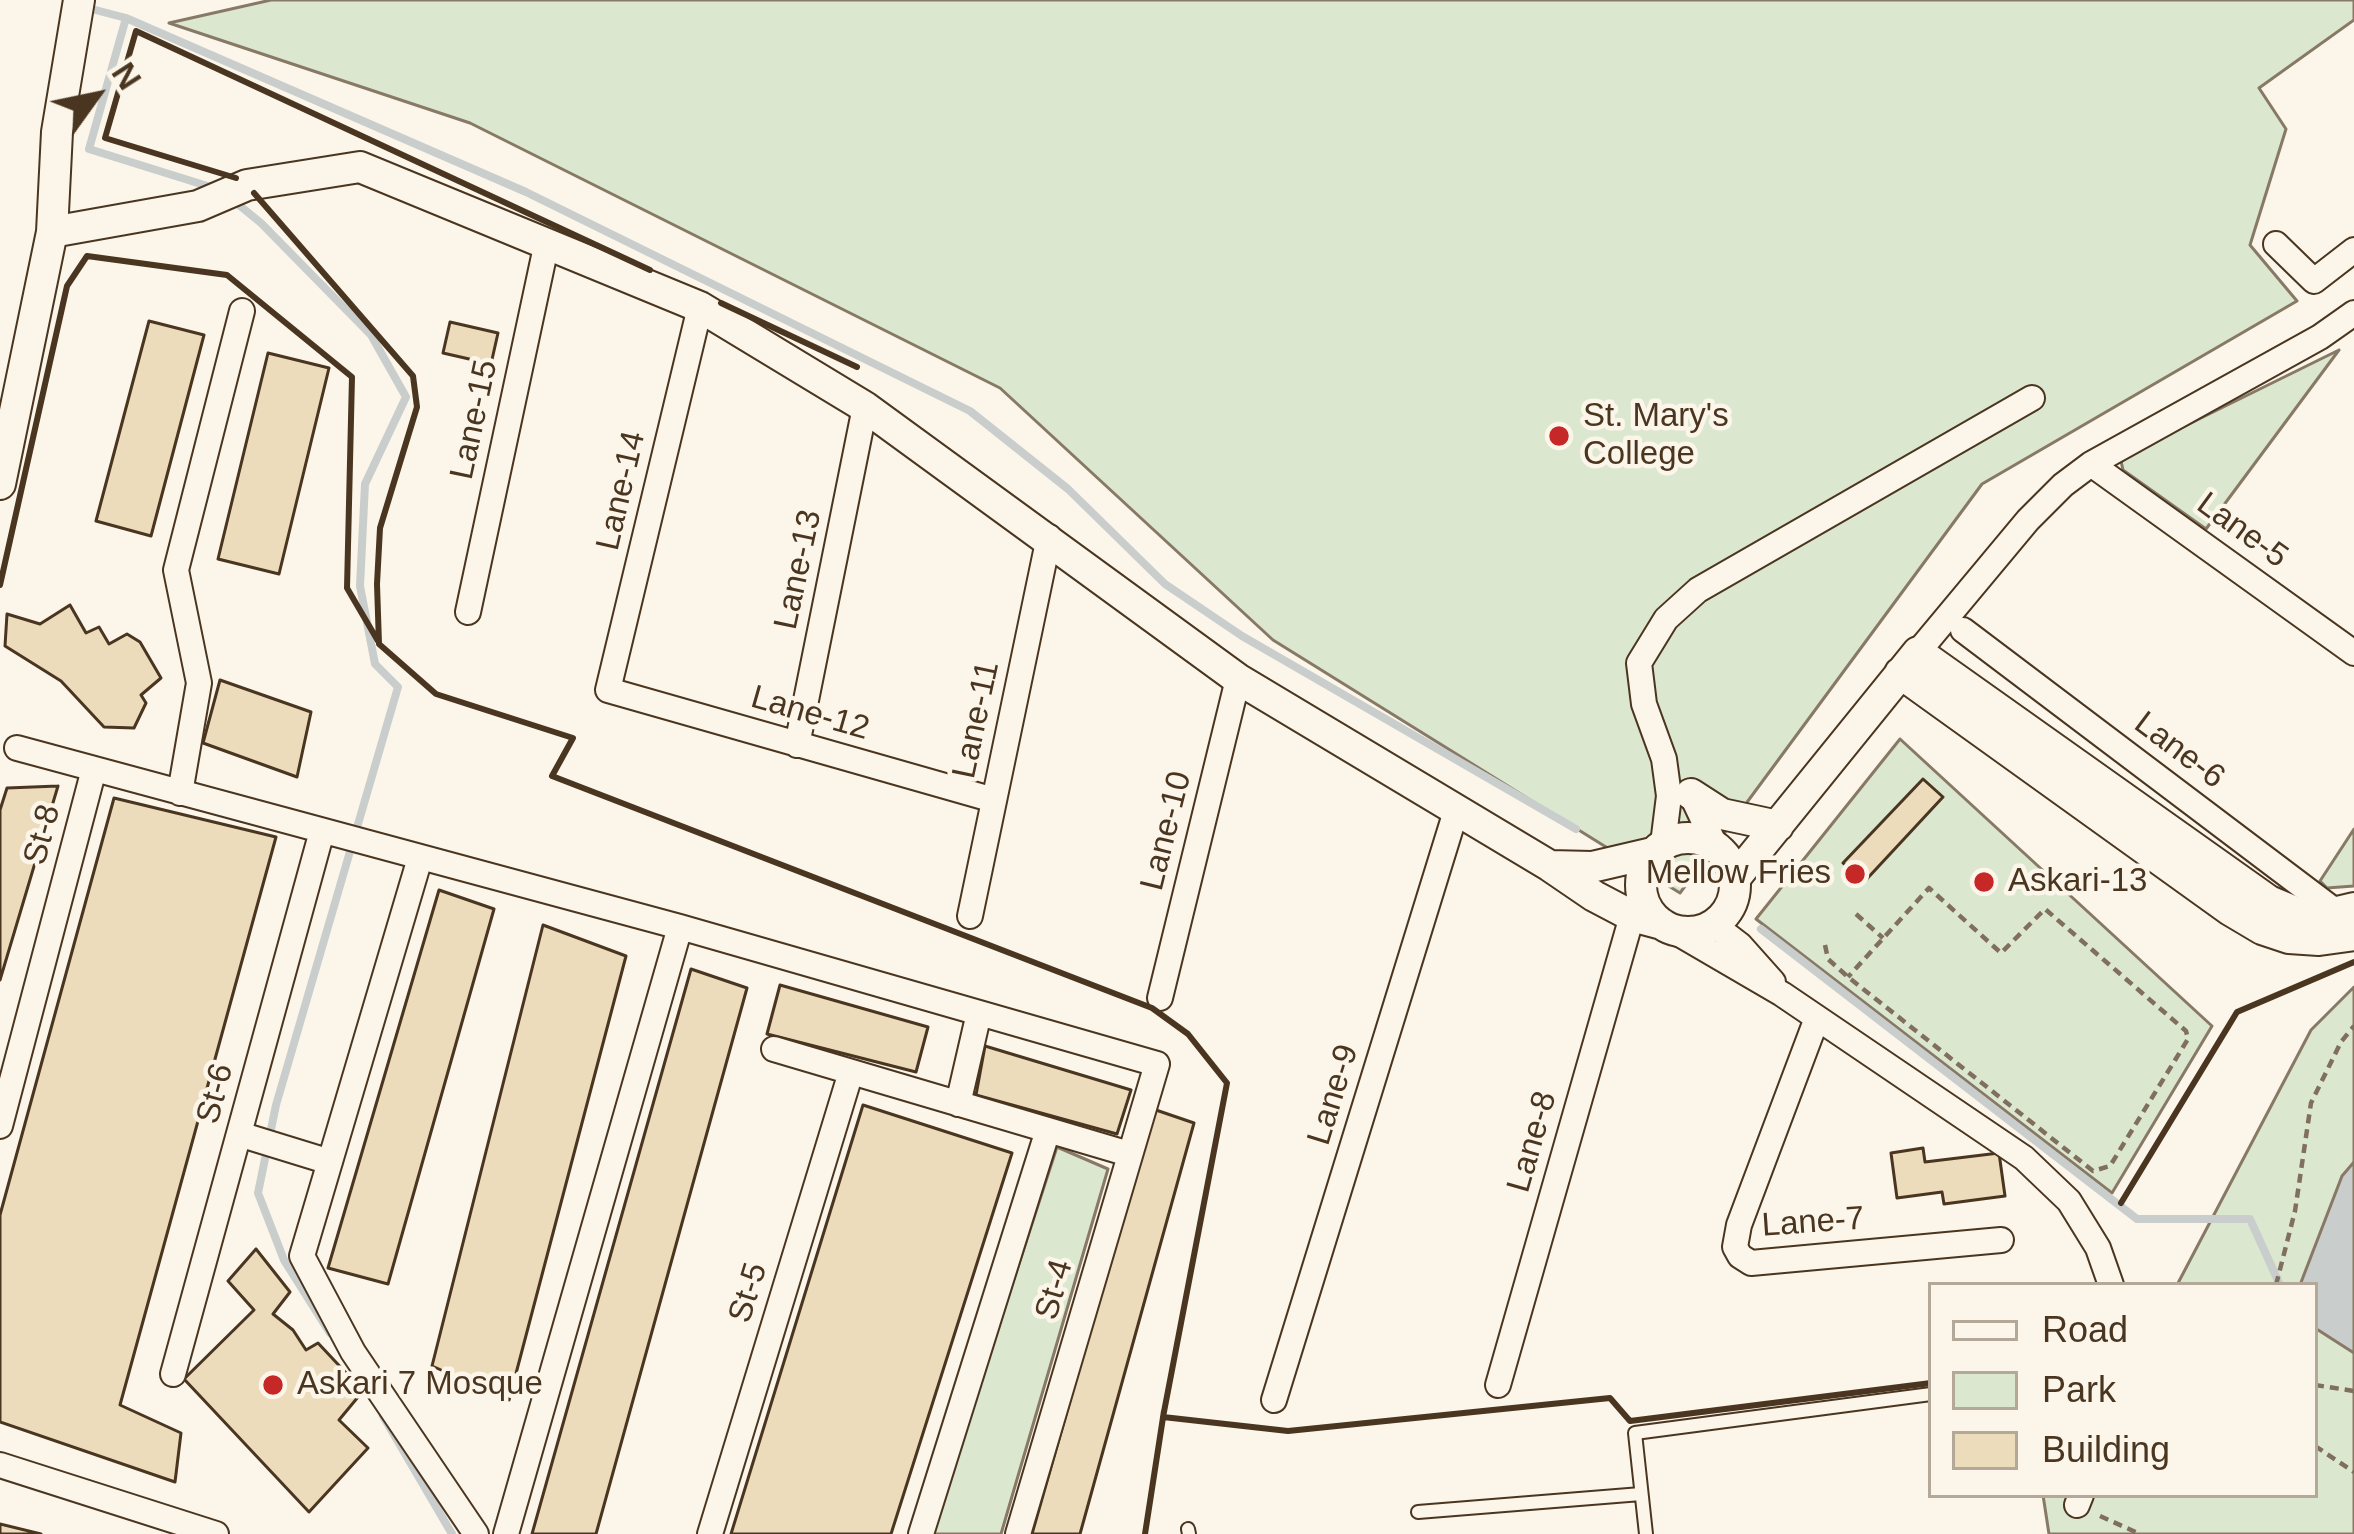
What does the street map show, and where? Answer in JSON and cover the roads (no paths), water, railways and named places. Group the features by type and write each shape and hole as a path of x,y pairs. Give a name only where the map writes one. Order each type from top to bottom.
{"street":[{"path":"0,484 10,383 52,232 57,131 79,0"},
{"path":"52,232 199,206 226,194 360,167 547,242 700,307 866,407 1238,680 1631,916 1669,928 1701,931 1714,925 1732,905 1736,878 2027,520 2091,464 2353,317"},
{"name":"Lane-15","path":"468,613 547,242"},
{"path":"2276,244 2314,281 2354,250"},
{"name":"Lane-14","path":"608,690 700,307"},
{"path":"180,793 199,683 176,570 242,310"},
{"path":"2032,398 1698,590 1666,619 1639,663 1644,704 1664,759 1669,796 1658,849 1641,877 1641,891 1652,916 1669,928 1782,994 2024,1158 2069,1201 2098,1248 2110,1282"},
{"name":"Lane-13","path":"796,746 866,407"},
{"name":"Lane-5","path":"2091,464 2354,652"},
{"name":"Lane-11","path":"970,916 1048,537"},
{"name":"Lane-6","path":"1963,630 2350,920"},
{"path":"1909,663 2269,901 2300,914 2350,920"},
{"name":"Lane-10","path":"1160,998 1238,680"},
{"name":"Lane-12","path":"608,690 994,800"},
{"path":"17,748 979,1013 958,1104"},
{"path":"1664,759 1690,794 1736,878"},
{"name":"St-8","path":"0,1126 94,770"},
{"path":"1690,794 1722,814 1778,826"},
{"name":"Lane-9","path":"1274,1400 1456,811"},
{"name":"St-6","path":"173,1374 322,831"},
{"path":"1550,866 1592,867 1689,837 1715,845"},
{"path":"420,858 302,1256 353,1352 476,1534"},
{"name":"Lane-8","path":"1498,1385 1631,916"},
{"path":"1714,925 1759,964 1782,994"},
{"path":"506,1534 680,928"},
{"name":"St-4","path":"979,1013 1157,1064 1018,1534"},
{"name":"Lane-7","path":"1817,1018 1739,1225 1736,1247 1740,1256 1750,1263 2001,1240"},
{"path":"774,1049 1130,1154"},
{"name":"St-5","path":"710,1534 851,1072"},
{"path":"921,1534 1048,1130"},
{"path":"239,1134 330,1162"},
{"path":"0,1465 214,1534"}],"lane":[{"path":"1646,1534 1634,1433 1928,1394"},
{"path":"1418,1512 1641,1494"}],"waterway":[{"path":"84,7 126,18 526,192 970,411 1068,489 1165,584 1242,636 1576,829"},
{"path":"126,18 89,149 217,189"},
{"path":"234,201 371,335 406,397 365,484 360,586 375,664 398,687 276,1105 258,1193 284,1260 330,1333"},
{"path":"1761,929 2137,1219 2250,1219 2279,1282"},
{"path":"383,1416 452,1534"}],"place":[{"name":"St. Mary's College","path":"1559,436"},
{"name":"Mellow Fries","path":"1855,874"},
{"name":"Askari-13","path":"1984,882"},
{"name":"Askari 7 Mosque","path":"273,1385"}]}
